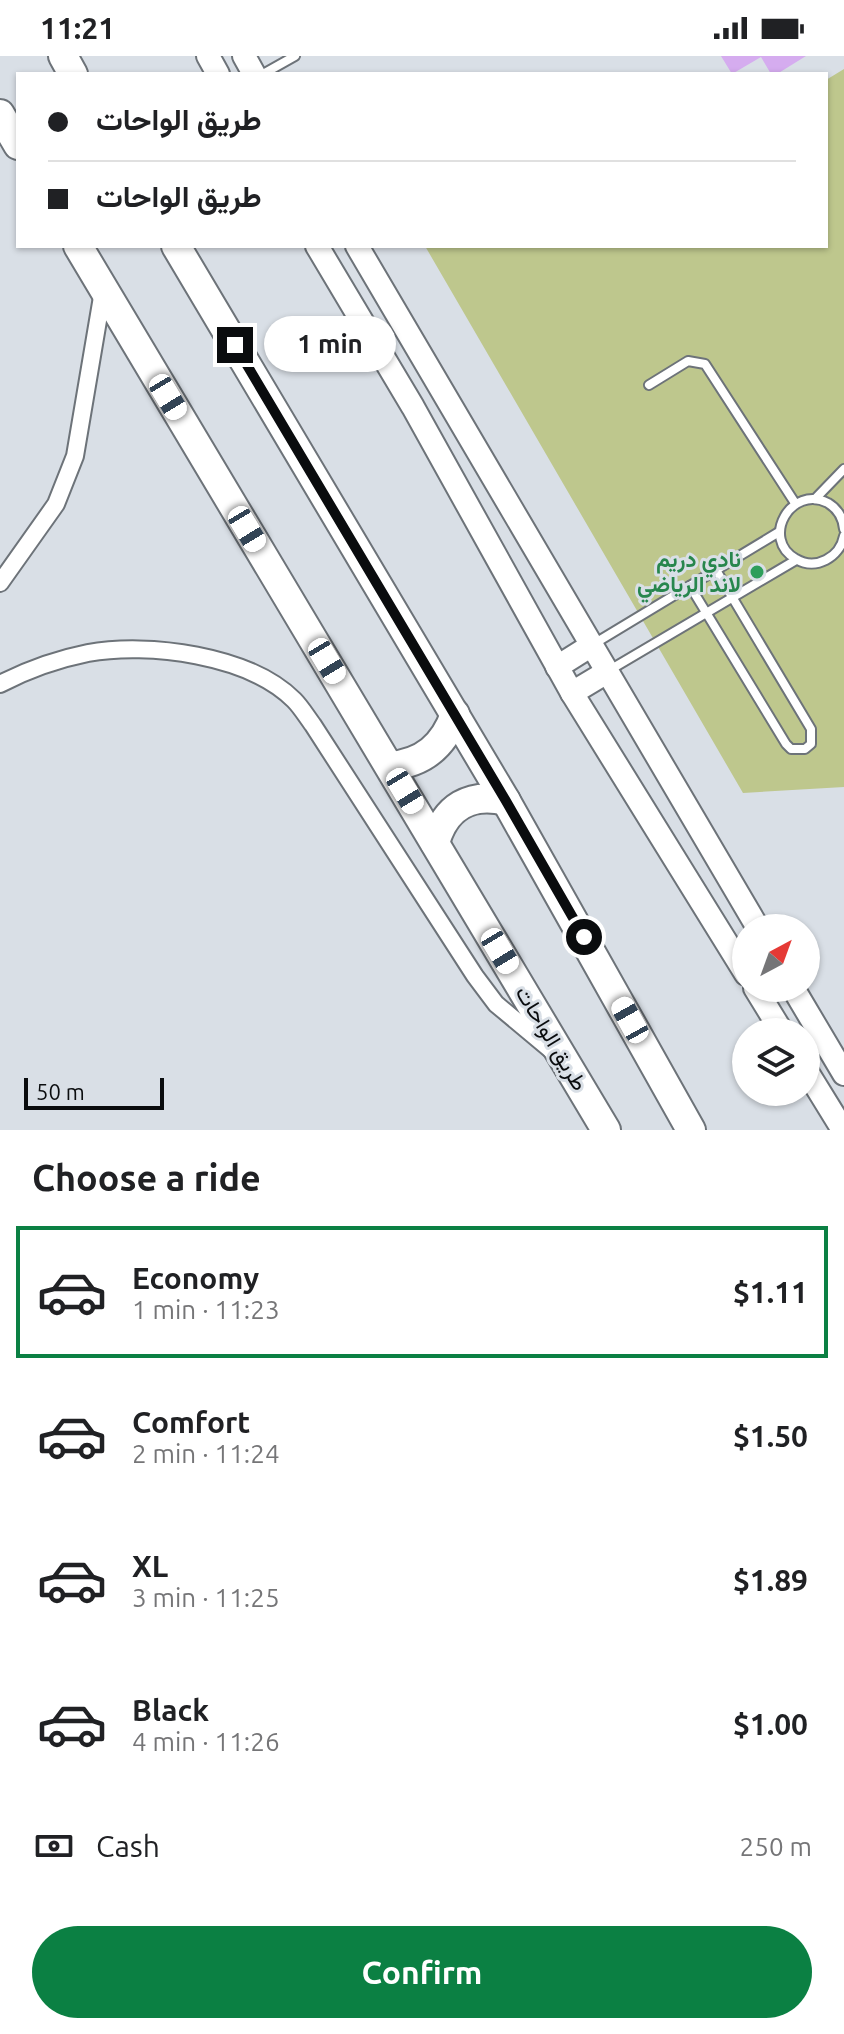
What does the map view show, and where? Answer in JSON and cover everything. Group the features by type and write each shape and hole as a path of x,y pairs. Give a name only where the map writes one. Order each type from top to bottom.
{"highway":[{"path":"0,114 16,142"},
{"name":"طريق الواحات","path":"79,248 606,1130"},
{"path":"177,248 506,801 691,1130"},
{"path":"390,766 419,760 431,752 442,741 455,714"},
{"path":"435,843 448,814 460,804 475,798 491,797 506,801"}],"street":[{"path":"318,248 413,407 572,693 732,951"},
{"path":"358,248 750,914"},
{"path":"0,583 56,504 75,456 104,289"},
{"path":"557,667 592,645"},
{"path":"0,684 49,664 90,653 134,650 220,661 256,674 278,687 294,700 320,736 482,985 506,1012 564,1059"},
{"path":"572,693 607,672"},
{"path":"801,1002 844,1074"},
{"path":"820,1093 843,1130"}],"lane":[{"path":"267,72 295,56"},
{"path":"649,385 688,361 705,364 795,503"},
{"path":"844,469 815,499 795,503 783,515 779,532 784,548 796,560 814,564 823,562 838,551 844,536"},
{"path":"815,499 833,507 840,515 844,529"},
{"path":"592,645 779,532"},
{"path":"607,672 796,560"},
{"path":"690,586 786,744 791,749 805,749 811,744 811,729 716,570"}],"green space":[{"path":"844,69 844,787 743,793 426,248 828,248 828,79"}],"building":[{"path":"721,56 806,56 780,72 770,72 761,57 731,72"}],"place":[{"name":"نادي دريم لاند الرياضي","path":"757,572"}],"route":[{"path":"235,345 584,937"}]}
